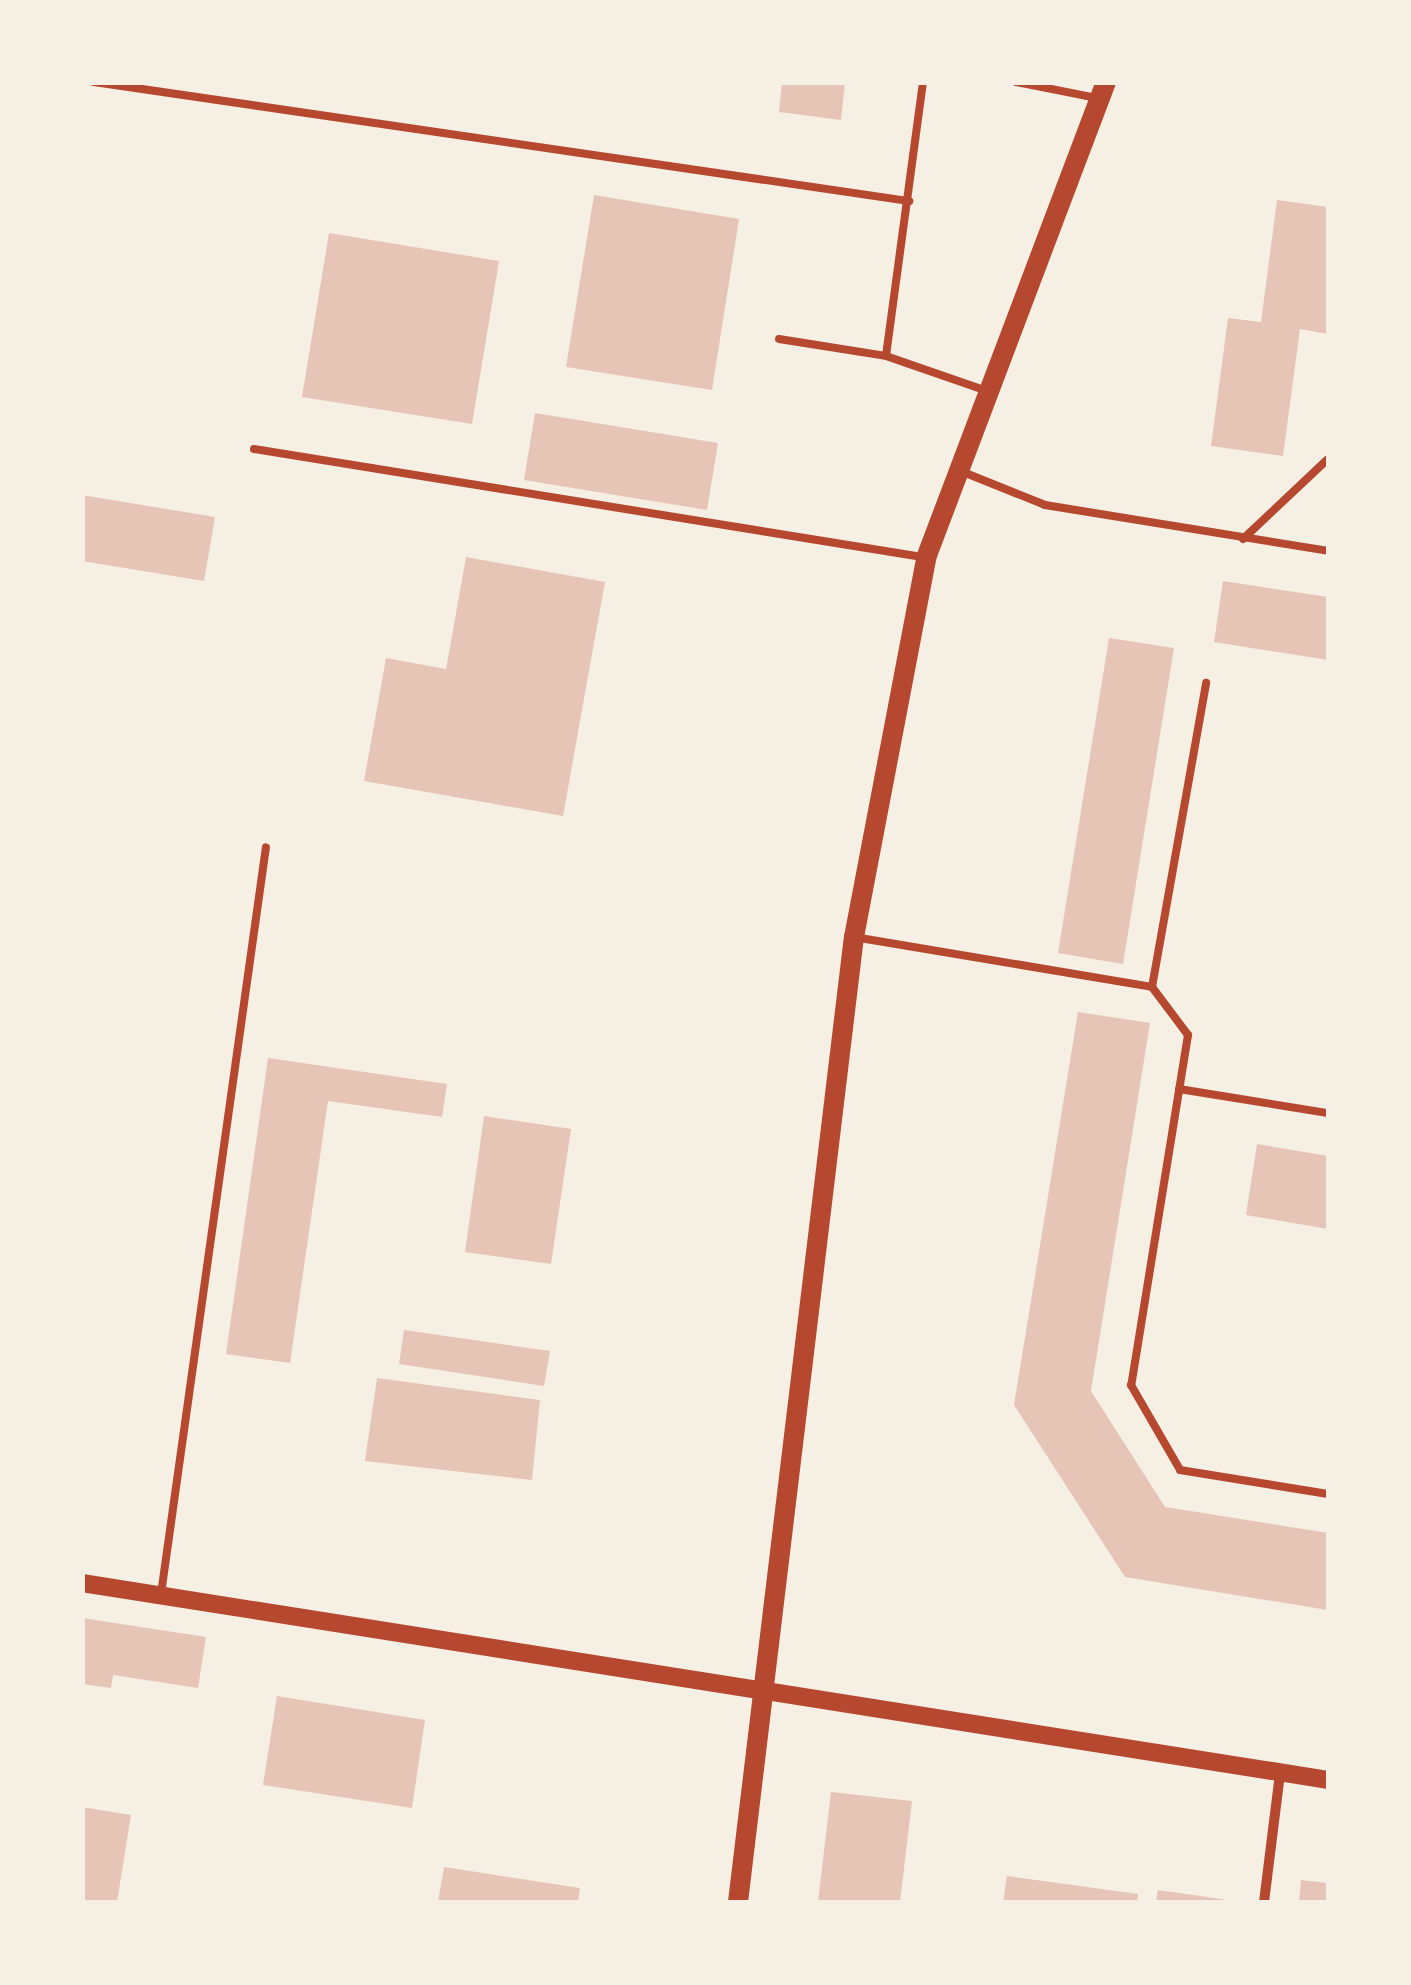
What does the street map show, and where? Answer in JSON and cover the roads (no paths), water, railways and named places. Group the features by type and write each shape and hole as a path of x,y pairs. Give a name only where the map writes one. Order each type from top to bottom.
{"main road":[{"path":"738,1902 854,937 926,558 954,468 1101,90"}],"street":[{"path":"82,1583 765,1697 1328,1780"},
{"path":"1264,1902 1280,1773"}],"lane":[{"path":"94,82 909,201"},
{"path":"886,356 924,82"},
{"path":"1016,82 1101,90"},
{"path":"779,339 886,356 984,390"},
{"path":"254,450 926,558"},
{"path":"1243,539 1328,459"},
{"path":"954,468 1045,505 1328,551"},
{"path":"1152,987 1206,682"},
{"path":"160,1598 266,847"},
{"path":"854,937 1152,987 1188,1036 1131,1384 1180,1470 1328,1494"},
{"path":"1179,1089 1328,1113"}]}
